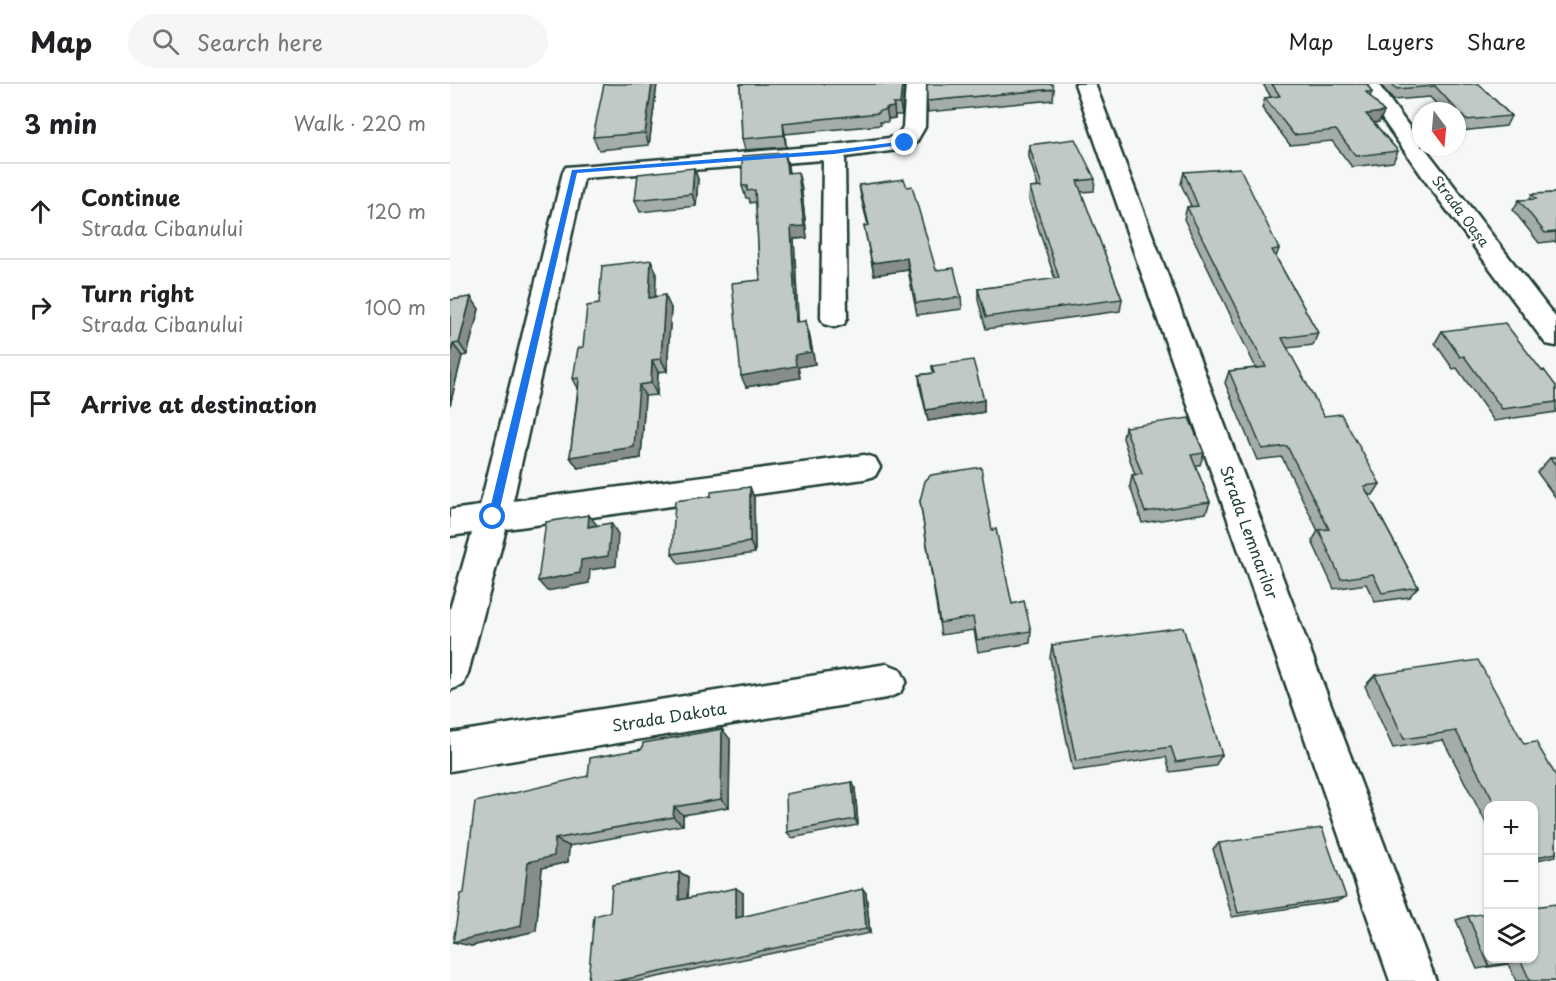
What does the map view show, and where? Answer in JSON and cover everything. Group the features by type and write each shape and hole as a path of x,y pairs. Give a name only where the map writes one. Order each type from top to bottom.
{"street":[{"path":"450,673 493,517 574,171 834,152 905,143 914,127 916,84"},
{"name":"Strada Lemnarilor","path":"1085,84 1413,981"},
{"name":"Strada Oașa","path":"1368,84 1437,181 1556,337"},
{"path":"834,152 834,318"},
{"path":"450,523 864,467"},
{"name":"Strada Dakota","path":"450,752 887,681"}],"building":[{"path":"604,84 652,84 645,133 593,137"},
{"path":"740,84 902,84 900,104 893,104 894,107 886,108 887,110 879,111 879,113 783,123 784,135 742,139"},
{"path":"927,84 1052,84 1054,89 927,101"},
{"path":"1272,84 1367,84 1372,92 1366,92 1384,112 1366,114 1398,151 1356,156 1336,130 1294,135 1265,98 1280,96"},
{"path":"1392,84 1479,84 1511,116 1466,120 1466,102 1450,102 1435,86 1397,89"},
{"path":"1075,139 1095,179 1077,181 1122,299 986,317 978,289 1059,278 1030,188 1042,187 1029,145"},
{"path":"785,153 787,173 798,172 804,226 791,227 796,322 806,321 811,352 795,355 796,366 741,376 732,283 760,280 755,190 747,191 747,186 742,186 742,156"},
{"path":"694,168 692,194 635,200 638,174"},
{"path":"1240,168 1279,249 1272,250 1318,333 1282,338 1324,416 1341,414 1380,484 1364,486 1418,587 1382,593 1373,574 1341,579 1319,530 1329,529 1287,446 1262,449 1229,371 1266,367 1187,207 1198,206 1184,172"},
{"path":"904,179 907,187 912,186 936,270 954,268 961,297 916,303 907,258 872,263 864,226 869,225 859,185"},
{"path":"1556,193 1556,232 1545,233 1519,200 1536,199 1532,194"},
{"path":"651,260 649,298 665,295 661,359 652,360 651,383 639,385 634,447 570,457 578,393 579,378 573,379 578,348 583,347 587,306 599,304 602,266"},
{"path":"471,297 459,343 453,344 450,357 450,300"},
{"path":"1505,323 1556,386 1556,402 1502,409 1464,356 1460,357 1442,331"},
{"path":"973,360 984,400 926,410 919,375 934,373 932,366"},
{"path":"1189,418 1204,453 1191,455 1210,502 1145,512 1132,475 1142,474 1125,427"},
{"path":"1556,457 1556,465 1550,458"},
{"path":"981,467 992,530 996,529 1012,604 1024,601 1031,631 977,640 973,617 940,623 920,501 925,481 931,475"},
{"path":"750,487 750,542 672,554 675,501 711,496 711,492"},
{"path":"589,515 588,527 611,523 608,556 581,560 580,573 538,581 546,522"},
{"path":"1183,627 1222,755 1176,762 1171,747 1076,761 1052,645"},
{"path":"1478,660 1524,744 1536,742 1556,776 1556,853 1538,857 1538,801 1493,801 1456,731 1404,739 1375,675"},
{"path":"722,729 721,799 674,807 673,817 555,839 554,856 528,862 521,926 453,942 461,894 464,893 475,802 588,776 590,758 642,749 643,743"},
{"path":"852,782 855,819 787,832 786,794"},
{"path":"1322,828 1346,897 1238,913 1219,843"},
{"path":"679,872 679,900 736,888 736,918 863,889 866,929 617,981 588,981 594,916 610,912 612,885"},
{"path":"1556,904 1556,981 1530,981 1522,963 1538,963 1538,906"},
{"path":"1484,914 1484,954 1468,916"},
{"path":"1488,963 1508,963 1489,966"}],"route":[{"path":"493,517 574,171 834,152 905,143"}]}
